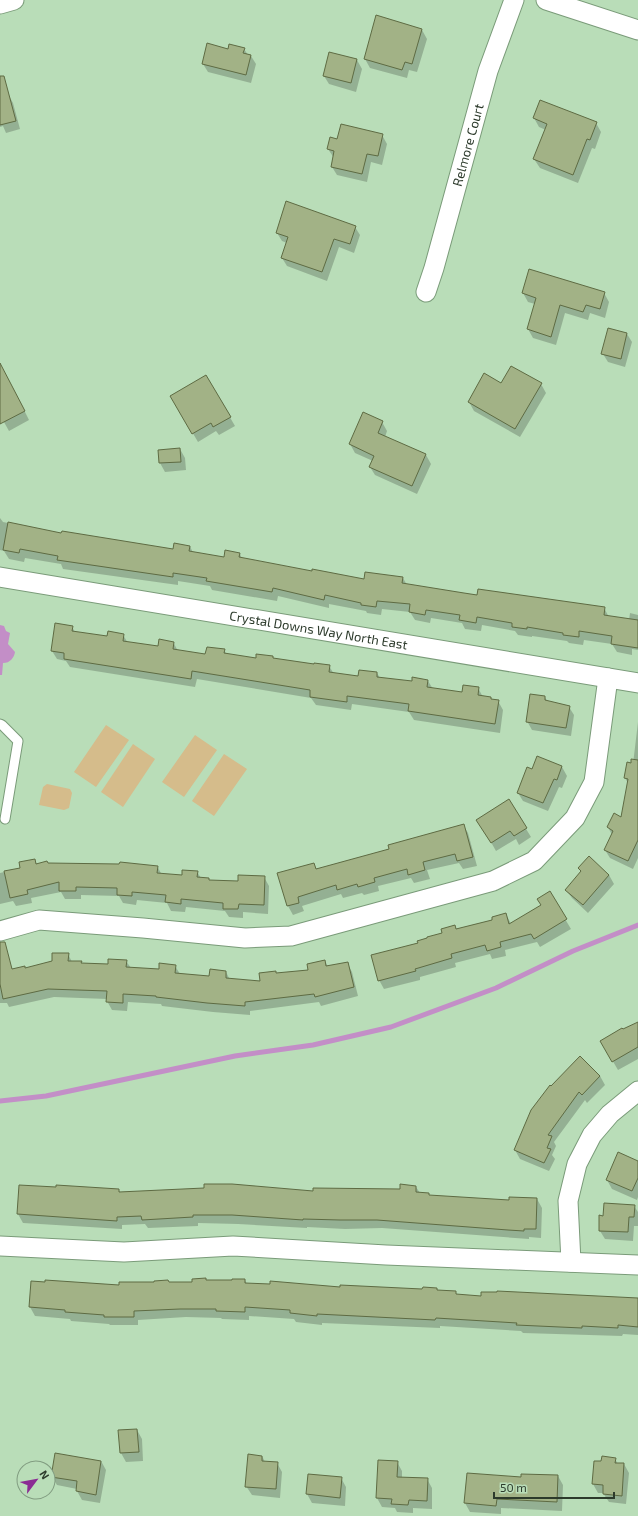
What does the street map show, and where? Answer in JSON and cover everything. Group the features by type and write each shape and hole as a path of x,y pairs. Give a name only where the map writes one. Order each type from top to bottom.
{"street":[{"path":"0,4 14,0"},
{"name":"Relmore Court","path":"426,292 434,268 488,71 514,0"},
{"path":"546,0 638,30"},
{"name":"Crystal Downs Way North East","path":"0,577 638,683"},
{"path":"0,931 39,920 245,938 291,936 493,881 534,861 575,818 594,782 608,678"},
{"path":"571,1262 568,1201 577,1164 592,1135 610,1114 638,1092"},
{"path":"0,1246 124,1252 233,1246 386,1255 638,1265"}],"lane":[{"path":"0,724 18,741 5,819"}],"shaded area":[{"path":"0,625 4,626 6,631 10,633 8,644 15,652 11,660 3,663 2,675 0,675"},
{"path":"106,725 129,740 96,787 74,772"},
{"path":"195,735 217,750 184,797 162,782"},
{"path":"133,744 155,759 123,807 101,792"},
{"path":"224,754 247,769 214,816 192,801"},
{"path":"47,784 70,789 72,793 69,808 64,810 39,805 43,787"}],"building":[{"path":"376,15 422,29 412,64 405,62 402,70 364,59"},
{"path":"207,43 228,49 229,44 245,48 243,53 251,55 246,75 202,64"},
{"path":"329,52 357,59 351,83 323,76"},
{"path":"0,76 4,76 16,121 0,125"},
{"path":"540,100 597,122 590,140 587,139 573,175 533,159 547,124 533,118"},
{"path":"341,124 383,134 378,156 367,154 362,174 331,167 334,151 327,149 330,137 337,139"},
{"path":"286,201 356,226 350,244 334,239 322,272 281,258 288,237 276,233"},
{"path":"529,269 605,292 600,309 586,305 583,312 560,305 551,337 527,329 536,298 522,293"},
{"path":"608,328 627,333 621,359 601,354"},
{"path":"0,363 25,411 0,424"},
{"path":"511,366 542,383 515,429 468,402 484,373 501,383"},
{"path":"206,375 231,417 213,427 211,423 192,434 170,396"},
{"path":"363,412 383,421 378,433 426,454 412,486 369,467 374,456 349,444"},
{"path":"180,448 181,462 159,463 158,450"},
{"path":"8,522 61,533 62,531 173,549 174,543 190,546 189,551 224,557 225,550 240,553 239,557 364,579 365,572 403,577 402,583 477,595 478,589 605,607 604,615 638,620 638,648 611,644 612,636 579,631 579,637 527,627 527,629 512,627 512,623 477,617 476,623 459,620 460,615 426,610 425,615 409,612 410,604 377,601 376,607 361,605 361,603 325,595 324,600 273,588 272,592 206,581 207,578 173,573 173,577 57,560 58,556 20,549 19,553 3,550"},
{"path":"55,623 73,626 72,631 107,636 108,631 124,634 123,641 158,646 159,639 174,642 173,649 205,654 207,647 225,649 224,653 256,658 256,654 273,656 273,658 330,665 329,672 358,676 359,670 377,672 377,677 412,681 412,677 428,680 427,687 462,692 463,685 479,687 478,695 499,700 495,724 408,711 409,704 347,696 347,702 310,697 310,690 192,671 191,679 64,659 64,653 51,651"},
{"path":"530,694 545,696 545,700 570,706 566,728 526,722"},
{"path":"537,756 562,766 557,780 554,779 543,803 517,793 527,767 532,769"},
{"path":"631,759 638,760 638,840 628,861 604,850 613,831 607,827 614,813 621,817 628,779 624,778 627,762 631,763"},
{"path":"509,799 527,828 514,836 510,831 491,843 476,820"},
{"path":"464,824 473,857 457,861 455,854 423,862 425,870 408,875 407,869 374,878 375,882 358,887 357,884 337,890 336,885 298,897 299,903 287,906 277,873 314,863 316,869 389,849 388,845"},
{"path":"589,856 609,875 583,905 565,890 581,871 578,868"},
{"path":"35,859 36,864 47,861 48,863 119,864 120,862 158,866 157,873 182,875 182,870 198,871 197,877 209,878 209,880 238,881 238,875 265,876 264,905 239,904 238,909 223,909 223,903 181,899 181,904 165,902 166,895 132,892 132,896 117,895 117,888 76,887 76,891 59,891 59,882 27,890 28,894 10,898 4,871 20,868 19,862"},
{"path":"550,891 567,919 534,939 531,934 500,942 501,947 487,951 485,945 451,954 452,958 415,969 416,971 378,981 371,955 418,943 417,941 442,933 441,929 455,925 456,929 492,920 492,917 506,913 509,924 541,905 537,899"},
{"path":"0,942 5,942 12,969 25,966 25,968 52,961 52,953 69,953 68,961 82,961 81,963 108,964 108,959 127,960 126,967 159,969 159,963 176,965 175,973 209,976 210,969 226,971 226,978 260,981 259,973 308,970 307,964 325,960 326,966 348,962 354,987 315,997 314,994 245,1002 245,1006 207,1003 156,996 123,994 123,1003 106,1002 107,991 48,989 3,999 0,984"},
{"path":"638,1022 638,1047 612,1062 600,1041 622,1028 623,1029"},
{"path":"580,1056 600,1076 582,1095 579,1092 548,1135 552,1136 547,1148 551,1149 544,1163 514,1150 531,1110 550,1085 551,1086"},
{"path":"618,1152 638,1161 638,1178 632,1191 606,1180"},
{"path":"204,1184 232,1184 313,1191 313,1188 400,1189 400,1184 416,1186 416,1192 429,1193 429,1195 509,1200 509,1197 537,1198 536,1229 524,1229 524,1231 377,1220 303,1220 232,1215 193,1215 193,1217 142,1220 141,1216 117,1217 117,1221 17,1214 19,1185 56,1187 56,1185 119,1189 119,1192 204,1188"},
{"path":"604,1203 635,1205 634,1217 629,1217 628,1232 599,1231 599,1215 603,1216"},
{"path":"206,1278 206,1280 245,1279 245,1283 270,1284 270,1281 340,1287 340,1285 422,1289 423,1287 437,1288 437,1290 456,1291 456,1294 481,1296 481,1292 497,1291 638,1298 638,1327 618,1325 618,1328 582,1326 582,1328 516,1325 517,1323 436,1318 435,1320 317,1314 317,1316 290,1313 290,1310 245,1307 245,1312 216,1311 216,1309 180,1309 134,1311 134,1317 104,1317 104,1315 29,1307 31,1281 45,1282 45,1280 119,1285 119,1282 154,1282 168,1280 169,1282 192,1282 192,1279"},
{"path":"137,1429 139,1452 120,1453 118,1430"},
{"path":"55,1453 101,1461 96,1495 76,1491 77,1481 56,1478 56,1460 54,1460"},
{"path":"248,1454 262,1456 262,1461 278,1462 276,1489 245,1487"},
{"path":"602,1456 616,1458 615,1463 624,1463 622,1496 603,1494 603,1485 592,1484 594,1461 601,1461"},
{"path":"378,1460 398,1461 397,1477 428,1478 427,1501 409,1500 408,1505 391,1504 392,1499 376,1498"},
{"path":"467,1473 521,1477 521,1474 558,1475 557,1502 497,1499 496,1506 464,1503"},
{"path":"308,1474 342,1477 340,1498 306,1494"}],"waterway":[{"path":"0,1101 46,1096 235,1056 313,1045 391,1027 496,988 573,951 638,925"}]}
